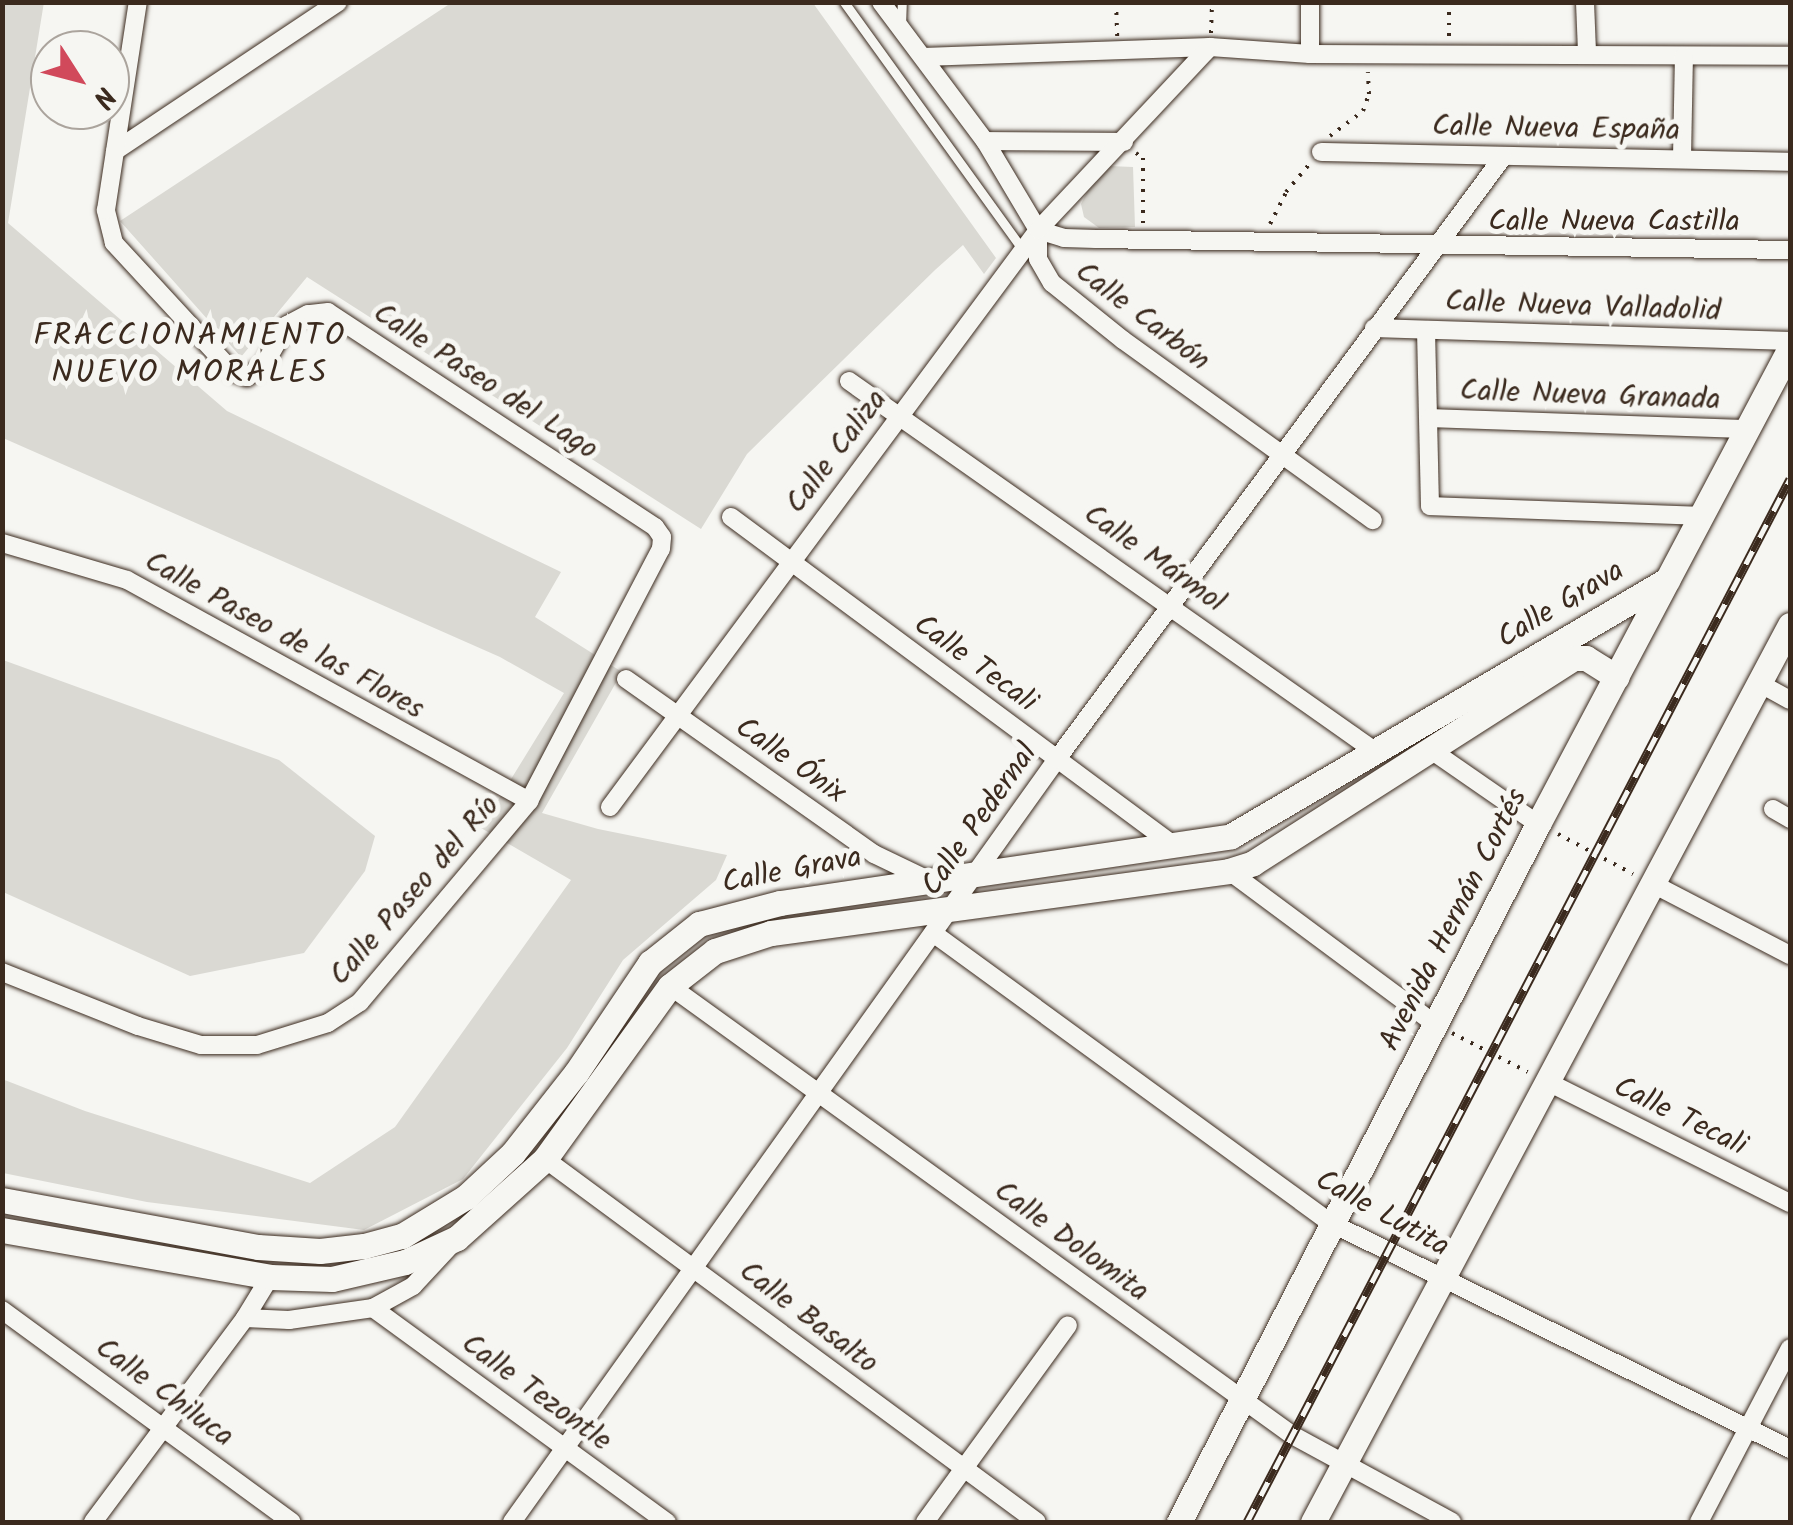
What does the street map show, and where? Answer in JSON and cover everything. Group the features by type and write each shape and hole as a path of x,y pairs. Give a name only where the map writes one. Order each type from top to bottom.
{"main road":[{"name":"Avenida Hernán Cortés","path":"1179,1522 1790,344"},
{"name":"Calle Grava","path":"2,1200 258,1246 320,1251 402,1236 466,1198 512,1153 576,1073 650,963 699,924 780,903 1232,836 1667,580"},
{"path":"1313,1522 1790,625"},
{"name":"Calle Grava","path":"2,1230 270,1277 332,1279 405,1262 456,1238 546,1159 670,986 715,951 771,933 1229,871 1253,863 1574,658 1586,658 1616,678"}],"street":[{"name":"Calle Paseo del Lago","path":"138,2 106,210 114,243 232,372 247,377 264,364 286,325 308,314 328,312 655,527 662,537"},
{"path":"115,150 338,2"},
{"name":"Calle Carbón","path":"880,2 986,141 1038,230 1038,260 1052,283 1373,520"},
{"path":"1310,2 1310,54"},
{"path":"1585,2 1587,52"},
{"path":"923,56 1210,47 1310,54 1587,52 1790,56"},
{"name":"Calle Caliza","path":"610,807 1038,230 1210,47"},
{"path":"1682,158 1684,56"},
{"path":"986,141 1124,142"},
{"name":"Calle Nueva España","path":"1321,152 1790,162"},
{"name":"Calle Pedernal","path":"512,1522 1057,759 1504,157"},
{"name":"Calle Nueva Castilla","path":"1038,230 1064,238 1436,248 1790,250"},
{"name":"Calle Nueva Valladolid","path":"1374,328 1790,344"},
{"path":"1426,330 1430,506 1702,516"},
{"name":"Calle Mármol","path":"849,381 1171,604 1376,752"},
{"name":"Calle Nueva Granada","path":"1430,418 1749,429"},
{"name":"Calle Tecali","path":"731,517 1176,847"},
{"name":"Calle Paseo del Río","path":"2,972 138,1026 201,1045 256,1045 296,1036 360,1002 529,801 661,549 662,537"},
{"name":"Calle Paseo de las Flores","path":"2,543 128,580 529,801"},
{"name":"Calle Ónix","path":"626,679 874,854 928,880"},
{"path":"1759,683 1790,700"},
{"path":"1431,750 1538,824"},
{"path":"1773,809 1790,819"},
{"path":"1229,871 1438,1026"},
{"path":"1651,884 1790,955"},
{"name":"Calle Lutita","path":"933,933 1331,1223 1790,1450"},
{"name":"Calle Dolomita","path":"670,986 1292,1435 1438,1520"},
{"name":"Calle Tecali","path":"1546,1081 1790,1202"},
{"name":"Calle Basalto","path":"546,1159 1037,1522"},
{"path":"244,1318 289,1320 373,1308 413,1286 456,1238"},
{"path":"94,1522 270,1277"},
{"name":"Calle Tezontle","path":"373,1308 667,1522"},
{"name":"Calle Chiluca","path":"2,1310 292,1522"},
{"path":"925,1522 1068,1325"},
{"path":"1699,1522 1790,1348"}],"lane":[{"path":"844,2 1023,250"},
{"path":"901,29 902,2"}],"path":[{"path":"1116,2 1118,50"},
{"path":"1210,47 1212,2"},
{"path":"1449,2 1450,54"},
{"path":"1124,142 1142,158 1143,240"},
{"path":"1538,824 1651,884"},
{"path":"1438,1026 1546,1081"}],"shaded area":[{"path":"44,2 39,30 30,30 30,88 8,223 227,411 561,572 535,617 622,672 542,813 598,829 727,855 716,880 623,960 567,1048 463,1179 364,1230 147,1202 3,1173 2,1079 85,1111 310,1183 395,1127 571,880 481,828 564,693 500,657 3,438 3,3"},
{"path":"451,3 813,3 996,258 984,274 963,245 935,270 747,454 701,529 307,277 241,357 120,221"},
{"path":"1109,166 1133,167 1135,227 1099,228 1084,217 1081,204 1089,188"},
{"path":"3,660 279,760 375,836 365,871 304,953 190,976 3,892"}],"railway":[{"path":"1247,1522 1790,479"}],"district":[{"name":"FRACCIONAMIENTO NUEVO MORALES","path":"190,356"}]}
